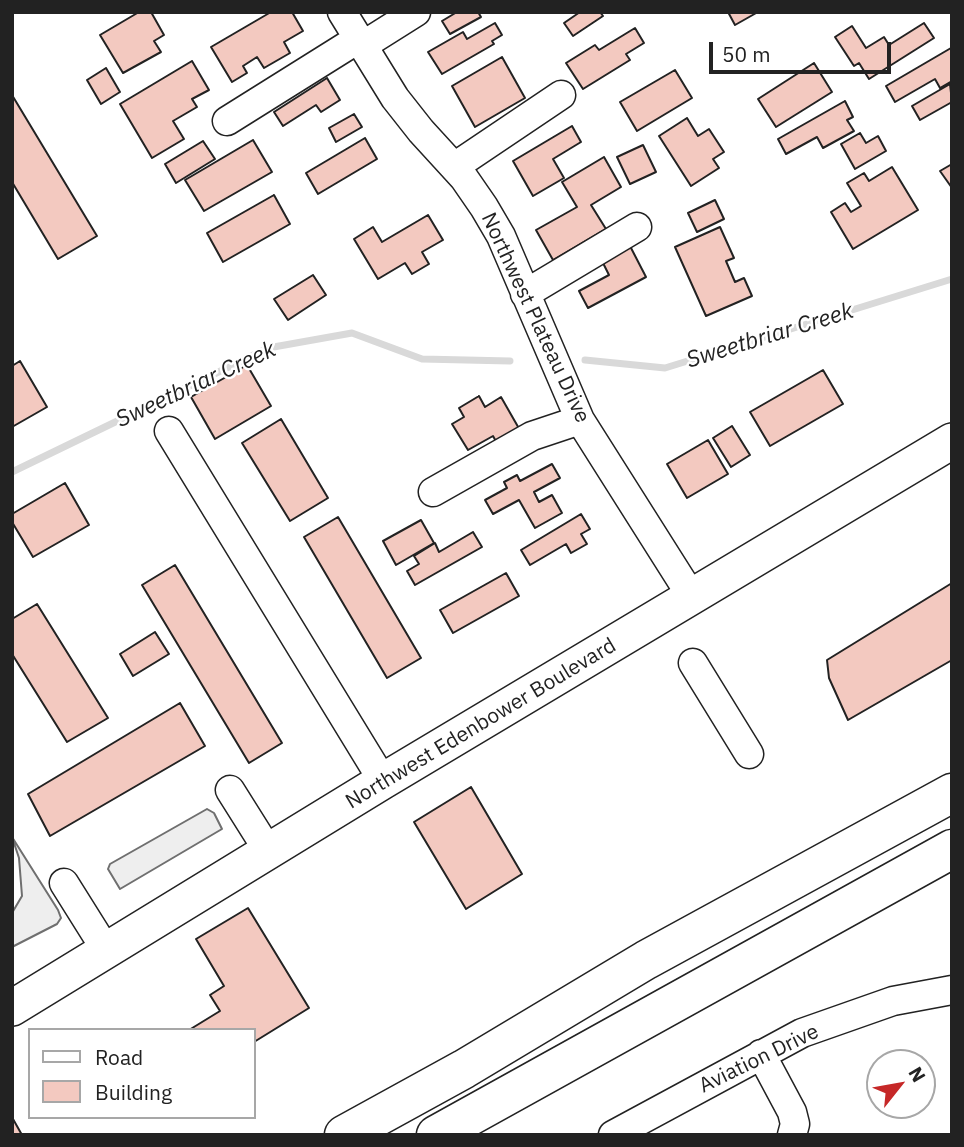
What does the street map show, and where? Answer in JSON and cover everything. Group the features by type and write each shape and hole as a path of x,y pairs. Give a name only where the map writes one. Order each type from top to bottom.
{"highway":[{"path":"344,1135 464,1069 646,960 952,765"},
{"path":"646,960 952,793"},
{"path":"436,1135 952,849"}],"main road":[{"name":"Northwest Edenbower Boulevard","path":"12,1008 383,781 952,441"}],"street":[{"name":"Northwest Plateau Drive","path":"342,12 395,98 454,167 490,216 580,420 692,597"},
{"path":"227,121 416,12"},
{"path":"454,167 561,95"},
{"path":"525,294 637,227"},
{"path":"433,492 532,436 580,420"},
{"path":"169,431 383,781"},
{"path":"693,663 749,754"},
{"path":"230,790 269,852"},
{"path":"64,883 106,950"},
{"name":"Aviation Drive","path":"630,1131 802,1033 893,1001 952,990"},
{"path":"761,1054 792,1112 795,1124 792,1135"}],"shaded area":[{"path":"207,809 214,813 222,829 120,889 108,869 110,864"},
{"path":"12,837 61,918 57,924 12,947 12,913 22,896 19,858"}],"building":[{"path":"139,12 151,12 164,35 154,41 161,52 123,73 100,35"},
{"path":"271,12 292,12 303,31 284,42 290,53 264,68 257,57 243,66 247,73 232,82 211,47"},
{"path":"457,12 478,12 481,17 450,34 442,21"},
{"path":"580,12 600,12 603,16 573,36 564,23"},
{"path":"728,12 758,12 735,25"},
{"path":"495,23 502,35 492,41 494,44 442,74 428,52 463,32 467,39"},
{"path":"924,23 934,38 869,79 859,63 854,66 835,37 852,26 866,48 884,37 889,45"},
{"path":"635,28 644,43 626,54 630,60 583,89 566,63 595,45 599,50"},
{"path":"951,48 952,81 940,88 935,79 895,102 886,86"},
{"path":"502,57 525,98 475,127 452,86"},
{"path":"192,61 209,90 192,99 197,107 173,121 184,139 152,158 120,104"},
{"path":"814,63 832,92 776,127 758,99"},
{"path":"106,68 120,92 101,104 87,80"},
{"path":"675,70 692,98 637,131 620,102"},
{"path":"327,78 340,100 321,112 316,105 283,126 274,112"},
{"path":"950,84 952,102 920,120 912,106"},
{"path":"12,95 97,236 58,259 12,182"},
{"path":"845,101 853,117 847,120 854,131 823,148 817,137 786,154 778,139"},
{"path":"354,114 362,127 336,142 329,128"},
{"path":"687,118 698,136 709,129 724,152 713,159 719,168 691,186 659,136"},
{"path":"572,126 581,142 553,159 564,178 533,196 513,161"},
{"path":"860,133 866,143 878,136 886,151 855,169 841,144"},
{"path":"365,138 377,159 318,194 306,173"},
{"path":"253,140 272,172 204,211 185,180"},
{"path":"203,141 215,159 176,183 165,164"},
{"path":"643,145 656,172 630,184 617,157"},
{"path":"604,157 621,187 591,205 606,229 553,260 536,230 577,207 562,182"},
{"path":"952,164 952,188 940,171"},
{"path":"892,167 918,210 853,249 831,212 845,203 851,212 861,206 847,183 864,173 869,181"},
{"path":"274,195 290,224 223,262 207,233"},
{"path":"715,200 724,219 697,232 688,213"},
{"path":"428,215 443,240 422,252 429,264 412,274 405,263 378,279 354,239 373,227 382,242"},
{"path":"720,227 734,258 726,261 735,282 744,278 752,296 706,316 675,247"},
{"path":"630,246 646,277 588,308 579,291 609,275 602,261"},
{"path":"313,275 326,295 288,320 274,299"},
{"path":"20,361 47,407 12,427 12,366"},
{"path":"247,365 271,406 215,439 191,397"},
{"path":"823,370 843,404 770,446 750,412"},
{"path":"479,396 485,407 501,397 521,432 498,445 493,436 468,450 452,424 464,417 459,408"},
{"path":"281,419 328,498 290,521 242,443"},
{"path":"732,426 750,455 731,467 713,438"},
{"path":"708,440 728,474 687,498 667,464"},
{"path":"552,464 560,478 534,492 539,502 552,495 562,513 535,528 519,500 493,514 485,500 507,488 504,482 517,475 520,481"},
{"path":"65,483 89,525 33,557 12,522 12,514"},
{"path":"581,514 590,529 581,534 587,544 571,553 566,544 530,565 521,550"},
{"path":"338,517 421,658 387,678 304,537"},
{"path":"421,520 434,543 396,565 383,541"},
{"path":"473,532 482,547 415,585 407,571 419,564 414,556 435,543 439,552"},
{"path":"175,565 282,743 249,763 142,585"},
{"path":"506,573 519,596 453,633 440,610"},
{"path":"952,583 952,660 848,720 829,678 827,660"},
{"path":"37,604 108,718 67,742 12,654 12,619"},
{"path":"155,632 169,654 133,676 120,654"},
{"path":"180,703 205,746 50,836 28,794"},
{"path":"471,787 522,874 466,909 414,822"},
{"path":"248,908 309,1008 256,1041 256,1028 192,1028 220,1011 210,995 224,986 196,939"},
{"path":"13,1119 22,1135 12,1135"}],"waterway":[{"name":"Sweetbriar Creek","path":"585,360 665,368 952,279"},
{"name":"Sweetbriar Creek","path":"12,472 268,348 352,333 422,359 510,361"}]}
